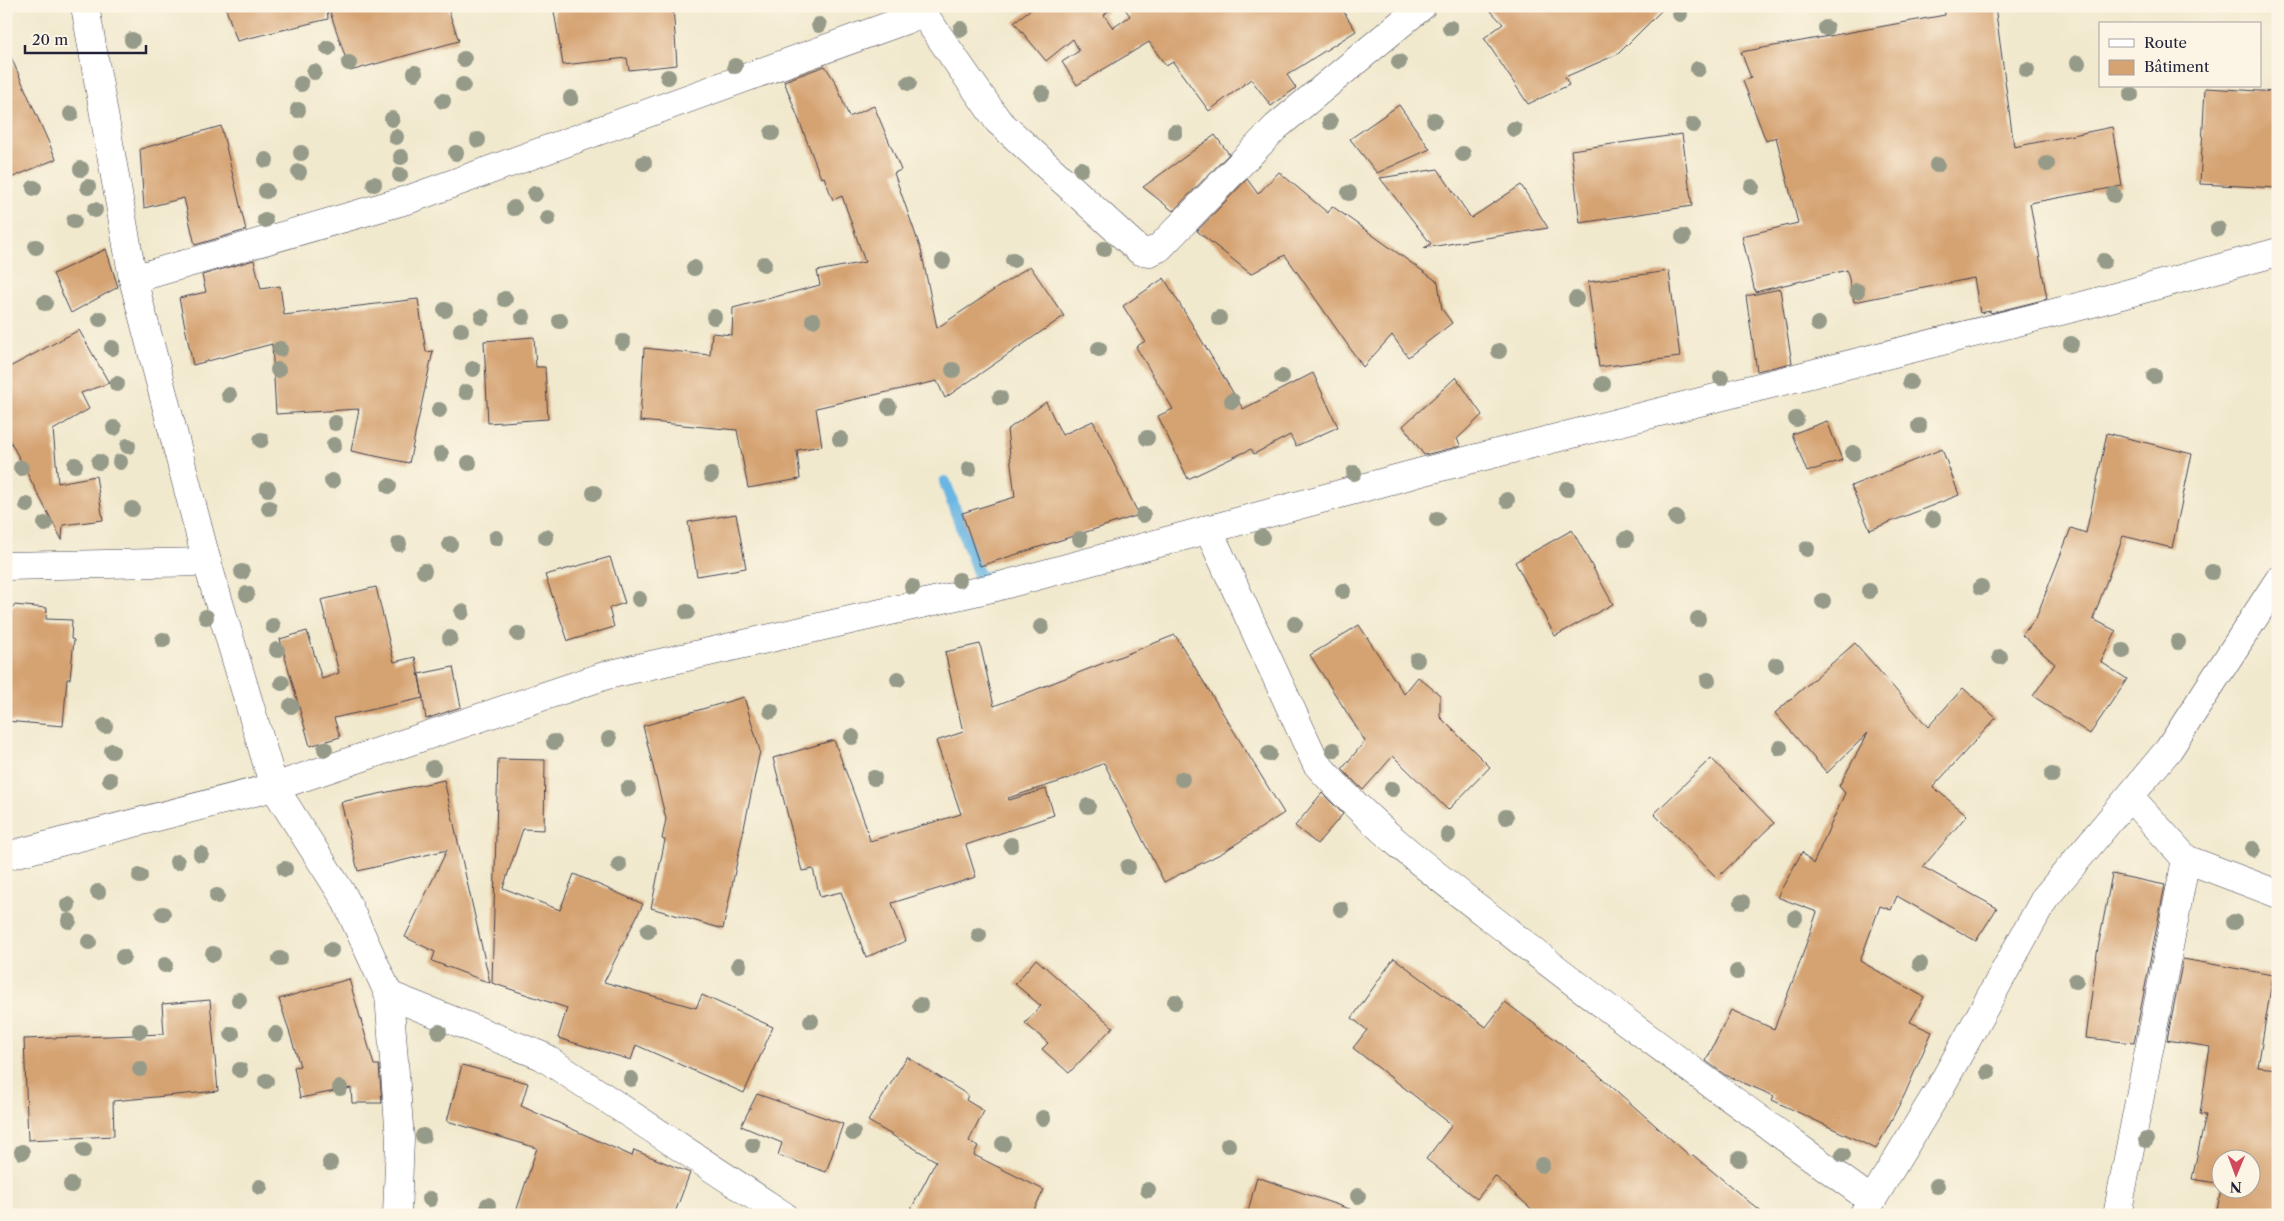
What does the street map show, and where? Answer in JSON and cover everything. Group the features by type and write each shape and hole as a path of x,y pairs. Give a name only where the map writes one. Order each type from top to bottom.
{"street":[{"path":"85,6 133,280 207,562 274,787 344,897 389,996 400,1140 398,1215"},
{"path":"133,280 410,199 920,10 998,121 1140,251 1150,252 1159,248 1276,127 1422,6"},
{"path":"6,856 274,787 607,675 996,587 1435,468 2089,304 2278,252"},
{"path":"1208,529 1316,763 1333,783 1424,866 1593,998 1867,1207 1940,1088 2045,898 2169,749 2278,581"},
{"path":"6,566 207,562"},
{"path":"2130,797 2186,859 2278,894"},
{"path":"2117,1215 2186,859"},
{"path":"389,996 542,1056 783,1215"}],"building":[{"path":"225,6 327,6 328,19 237,41"},
{"path":"328,6 447,6 459,41 350,71"},
{"path":"573,6 673,6 677,65 629,70 627,58 563,65 554,11"},
{"path":"1035,6 1114,6 1104,15 1113,28 1130,16 1123,6 1340,6 1356,31 1287,75 1296,88 1271,106 1251,79 1209,111 1173,62 1166,66 1149,42 1077,85 1062,62 1079,51 1073,39 1046,61 1014,22"},
{"path":"1486,6 1666,6 1618,54 1565,77 1569,85 1528,104 1484,38 1503,24"},
{"path":"1944,6 1995,6 2014,147 2112,127 2122,186 2030,203 2047,299 1991,313 1990,311 1980,313 1974,278 1854,302 1847,270 1755,292 1742,236 1798,223 1776,137 1766,141 1743,81 1751,78 1741,52 1945,15"},
{"path":"6,46 56,159 6,180"},
{"path":"825,66 836,83 849,117 874,106 901,170 894,173 921,250 937,328 1030,266 1064,316 945,398 937,381 816,408 822,446 797,450 800,479 748,488 737,430 640,421 644,348 710,355 712,333 732,335 733,308 820,285 817,271 865,262 842,196 833,200 824,177 821,178 784,81"},
{"path":"2205,88 2278,92 2278,188 2200,184"},
{"path":"1399,105 1430,149 1377,173 1350,139"},
{"path":"221,126 246,230 195,245 184,198 144,208 140,149"},
{"path":"1682,134 1692,206 1580,223 1571,150"},
{"path":"1215,135 1229,154 1173,211 1143,187"},
{"path":"1438,169 1471,218 1521,185 1548,228 1424,248 1431,244 1380,178"},
{"path":"1279,172 1328,213 1332,206 1438,282 1442,309 1452,323 1408,357 1392,335 1363,367 1285,255 1251,274 1197,231 1247,179 1258,194"},
{"path":"106,249 118,287 71,313 53,274"},
{"path":"254,260 261,289 280,286 284,315 418,299 426,352 433,351 409,463 351,451 359,409 276,414 272,344 193,365 179,298 206,292 202,275"},
{"path":"1669,271 1680,357 1599,367 1588,282"},
{"path":"1164,278 1243,409 1313,373 1338,427 1296,446 1290,435 1254,454 1251,449 1188,479 1158,416 1173,409 1136,347 1145,341 1123,306"},
{"path":"1780,289 1792,363 1757,371 1746,296"},
{"path":"79,330 109,383 81,393 89,409 53,430 58,483 96,476 103,520 63,525 62,540 6,433 6,369"},
{"path":"534,337 536,367 545,367 548,419 488,423 484,341"},
{"path":"1456,377 1482,415 1457,439 1461,446 1424,455 1403,426"},
{"path":"1046,402 1062,435 1093,421 1139,515 980,566 962,513 1015,497 1007,430"},
{"path":"1827,421 1842,460 1807,472 1792,434"},
{"path":"2107,433 2192,454 2172,548 2123,536 2093,619 2116,631 2101,662 2127,679 2090,734 2033,696 2055,664 2022,635 2036,618 2071,528 2086,533"},
{"path":"1942,449 1959,495 1870,530 1851,486"},
{"path":"736,514 746,568 697,576 688,522"},
{"path":"1572,530 1613,604 1555,636 1515,562"},
{"path":"610,557 625,603 609,608 614,627 568,641 545,575"},
{"path":"376,587 394,662 415,657 423,698 334,718 340,737 310,746 280,639 307,631 322,679 339,673 321,600"},
{"path":"14,605 47,608 46,619 72,620 71,639 74,640 70,679 67,679 63,726 6,721 6,607 14,607"},
{"path":"1359,625 1404,694 1418,677 1440,695 1440,717 1490,767 1448,810 1393,756 1363,790 1342,769 1365,741 1310,655"},
{"path":"1175,635 1284,813 1222,853 1164,882 1104,763 1065,780 1008,798 1009,800 1046,789 1054,815 966,845 976,877 892,903 906,941 866,957 841,892 820,897 813,869 802,871 773,758 834,740 870,841 961,814 936,741 963,732 945,652 980,644 994,706"},
{"path":"1855,643 1928,727 1963,688 1996,718 1933,787 1967,815 1923,867 1997,908 1976,941 1897,896 1891,910 1880,906 1860,961 1924,997 1910,1022 1932,1032 1904,1096 1876,1149 1772,1100 1774,1096 1725,1075 1706,1061 1731,1010 1774,1029 1799,965 1817,912 1777,897 1802,852 1813,864 1845,793 1839,786 1868,733 1827,773 1775,713"},
{"path":"453,667 461,707 426,719 419,674"},
{"path":"744,697 760,751 723,929 651,908 665,840 662,839 666,819 643,726"},
{"path":"1711,758 1774,823 1717,878 1654,814"},
{"path":"498,759 545,760 544,830 523,829 503,888 560,910 574,874 643,904 604,982 696,1008 702,995 773,1027 744,1093 636,1045 631,1060 558,1038 567,1008 492,983"},
{"path":"444,780 490,983 432,961 435,952 405,937 447,850 358,871 341,802"},
{"path":"1322,793 1343,814 1317,844 1295,826"},
{"path":"2112,874 2165,885 2134,1043 2086,1038 2097,953"},
{"path":"1394,958 1486,1027 1505,1002 1576,1055 1691,1157 1693,1155 1765,1215 1538,1215 1495,1176 1477,1199 1426,1159 1452,1125 1353,1048 1367,1030 1352,1018"},
{"path":"1036,959 1113,1027 1069,1073 1042,1049 1048,1043 1025,1023 1041,1006 1015,984"},
{"path":"2183,959 2273,975 2258,1067 2278,1069 2278,1215 2216,1215 2219,1198 2262,1198 2262,1148 2212,1148 2212,1182 2192,1179 2206,1115 2200,1114 2210,1047 2167,1040"},
{"path":"349,979 374,1065 379,1065 382,1103 352,1103 351,1088 300,1098 294,1067 300,1066 279,999"},
{"path":"210,1000 218,1091 113,1101 114,1136 28,1140 24,1039 164,1034 162,1004"},
{"path":"907,1057 968,1095 966,1100 984,1111 969,1141 978,1146 974,1155 1044,1190 1031,1215 908,1215 936,1161 868,1121"},
{"path":"462,1065 528,1083 521,1106 632,1156 634,1150 690,1173 674,1215 515,1215 537,1148 447,1121"},
{"path":"757,1094 843,1124 826,1172 778,1155 782,1143 741,1126"},
{"path":"1257,1177 1352,1210 1351,1215 1247,1215"}],"waterway":[{"path":"945,482 980,578 995,576"}]}
